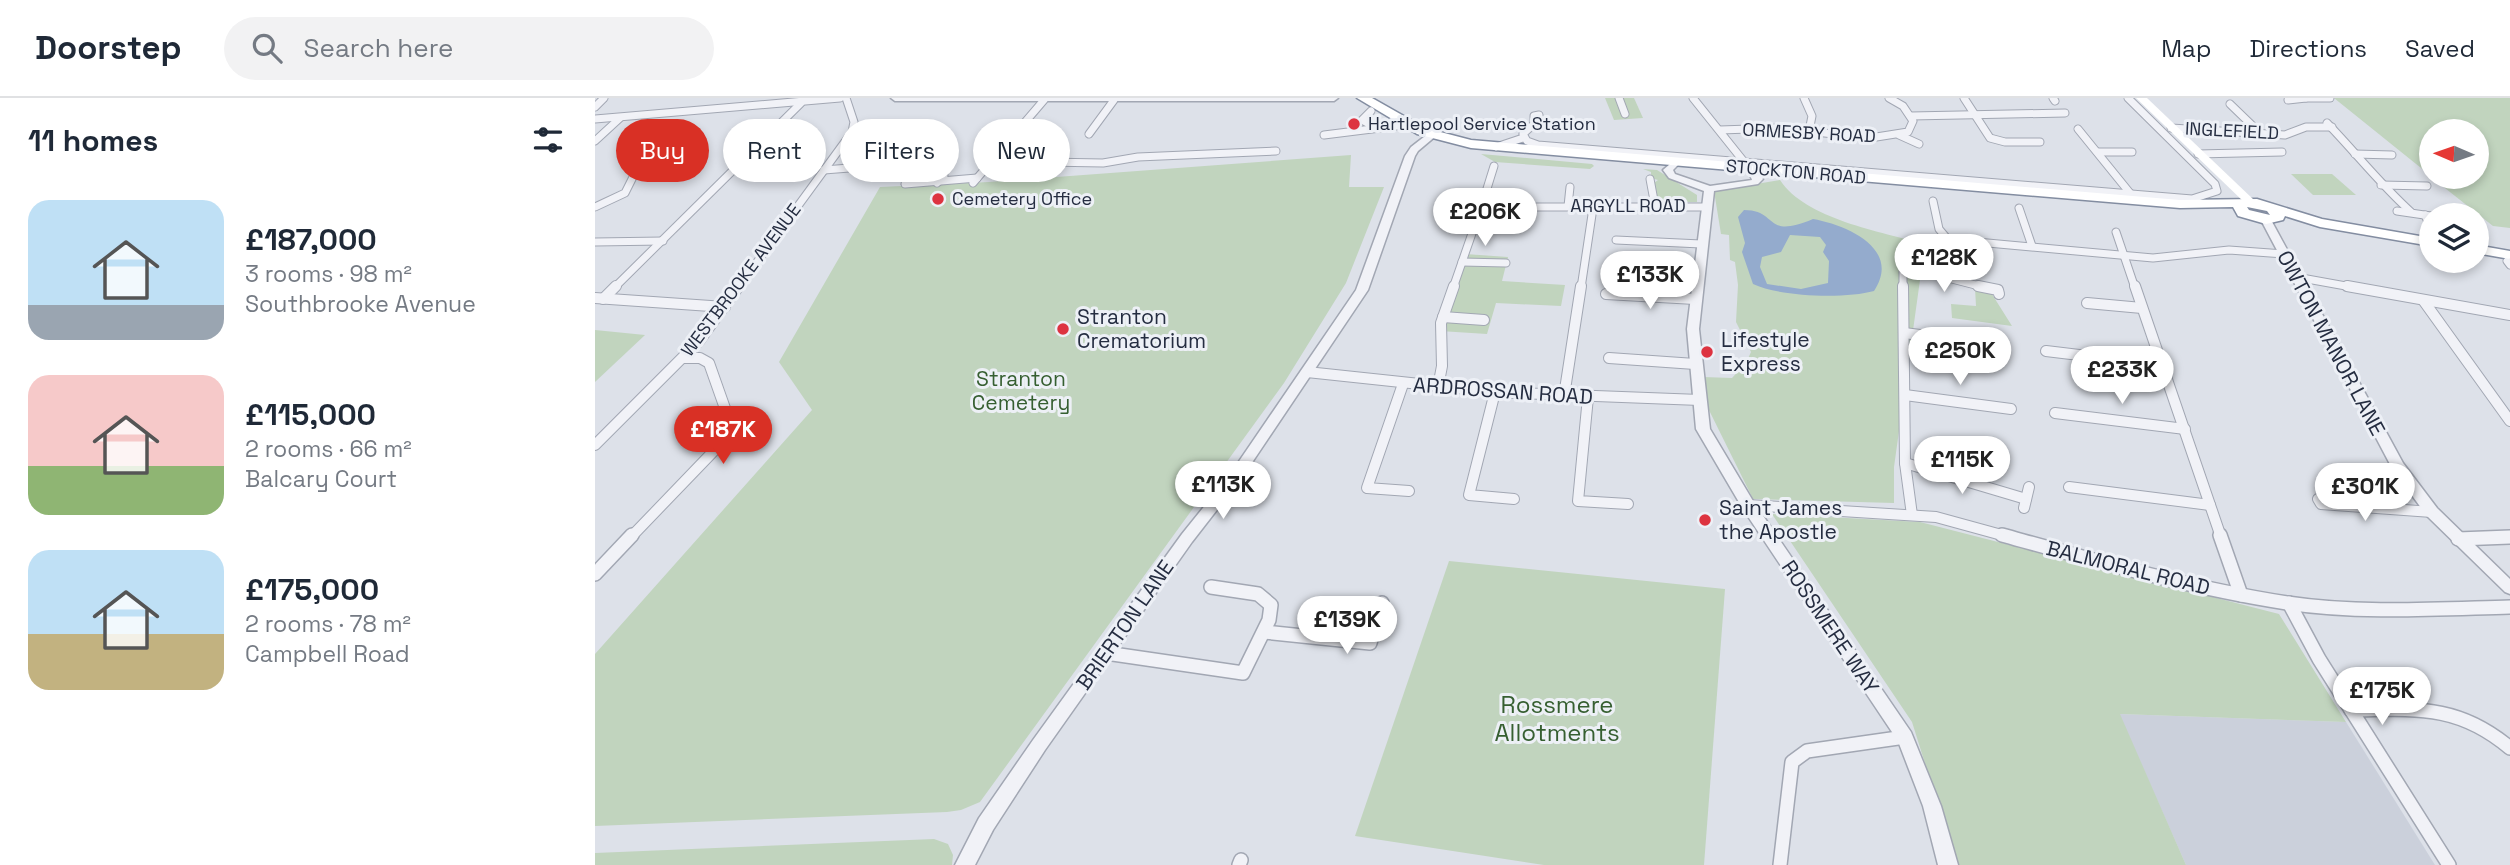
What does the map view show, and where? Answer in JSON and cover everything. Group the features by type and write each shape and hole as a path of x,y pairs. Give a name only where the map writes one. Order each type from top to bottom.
{"highway":[{"name":"STOCKTON ROAD","path":"1349,98 1398,127 1459,149 1568,153"},
{"name":"STOCKTON ROAD","path":"1363,98 1428,138 1496,147 1673,165 2246,208"},
{"name":"STOCKTON ROAD","path":"1752,169 1783,168 2246,208"},
{"path":"2246,208 2419,246"},
{"path":"2270,215 2419,240"},
{"path":"2489,254 2509,261"},
{"path":"2489,258 2509,261"}],"main road":[{"path":"2141,98 2199,154 2246,208"}],"street":[{"path":"595,107 604,98"},
{"path":"595,120 840,98"},
{"name":"WESTBROOKE AVENUE","path":"826,167 854,127 846,98"},
{"path":"895,98 1334,98"},
{"path":"1619,98 1625,114"},
{"path":"1673,165 1668,174 1674,178 1709,189 1749,184 1759,179 1694,98"},
{"path":"1804,98 1812,116 1809,131"},
{"name":"ORMESBY ROAD","path":"1720,130 1779,128 1870,138 1899,135 1912,127 1911,116 1889,98"},
{"path":"1964,98 1990,138 2005,142 2042,141 2049,147"},
{"name":"STOCKTON ROAD","path":"2128,98 2215,184 2217,191 2192,200 2134,197"},
{"path":"2288,100 2330,99"},
{"path":"1028,119 1044,100"},
{"path":"1089,134 1114,100"},
{"path":"599,298 663,241 801,103"},
{"path":"2230,104 2260,133"},
{"path":"1371,111 1362,120 1376,128"},
{"path":"1911,116 2065,113"},
{"path":"2240,113 2249,113"},
{"path":"1523,138 1524,132 1534,124 1534,116 1539,115"},
{"path":"595,141 620,118"},
{"path":"2325,121 2381,185 2410,212"},
{"path":"1324,135 1398,127"},
{"name":"INGLEFIELD","path":"2171,128 2293,134 2306,127 2332,127"},
{"path":"2078,129 2134,197"},
{"name":"ORMESBY ROAD","path":"1899,135 1919,144"},
{"name":"BRIERTON LANE","path":"965,865 994,813 1187,538 1236,476 1366,282 1410,156 1428,138"},
{"path":"1496,147 1523,138 1568,153"},
{"path":"1070,162 1104,163 1138,157 1256,154 1276,151"},
{"path":"2098,152 2132,152"},
{"path":"2199,154 2282,152"},
{"name":"STOCKTON ROAD","path":"1568,153 1752,169"},
{"path":"2355,154 2392,155"},
{"path":"1438,387 1442,366 1443,317 1477,219 1496,207 1485,195 1494,166"},
{"path":"1650,179 1655,206"},
{"path":"905,184 973,180"},
{"path":"595,207 625,193 632,182"},
{"name":"WESTBROOKE AVENUE","path":"595,445 684,358 815,182"},
{"path":"2381,185 2419,186"},
{"path":"2410,186 2418,192"},
{"path":"1567,206 1570,187"},
{"name":"ROSSMERE WAY","path":"1709,189 1695,299 1695,364 1703,429 1748,505 1905,737 1932,806 1948,865"},
{"path":"1933,201 1939,229 1950,242"},
{"name":"ARGYLL ROAD","path":"1496,207 1706,207"},
{"path":"1564,396 1593,208"},
{"path":"2019,208 2032,246"},
{"path":"2397,211 2419,214"},
{"name":"OWTON MANOR LANE","path":"2270,215 2284,254 2386,447 2432,512 2510,588"},
{"path":"2116,232 2241,596"},
{"path":"1616,240 1701,244"},
{"path":"595,242 663,241"},
{"path":"1912,515 1905,463 1905,267 1917,252 1950,242 2174,258 2229,250 2284,254"},
{"path":"1462,262 1506,263"},
{"path":"1905,267 1998,290"},
{"path":"2296,277 2510,316"},
{"path":"1606,294 1695,299"},
{"path":"599,298 725,306"},
{"path":"2423,300 2510,421"},
{"path":"2087,303 2142,308"},
{"path":"1443,317 1484,320"},
{"path":"1904,333 1935,337"},
{"path":"2046,351 2162,365"},
{"path":"595,574 733,431 709,363 700,358 684,358"},
{"path":"1609,358 1695,364"},
{"name":"ARDROSSAN ROAD","path":"1307,372 1495,392 1700,400"},
{"path":"1403,384 1367,488 1409,491"},
{"path":"1495,392 1469,495 1514,499"},
{"path":"1905,395 2011,409"},
{"path":"1588,397 1578,501 1628,505"},
{"path":"2055,413 2185,429"},
{"path":"1905,463 2026,498"},
{"path":"2069,486 2210,505"},
{"path":"2318,499 2321,504 2432,512"},
{"name":"BALMORAL ROAD","path":"1748,505 1912,515 1948,520 2097,563 2241,596 2289,603 2401,610 2510,607"},
{"path":"2458,539 2510,537"},
{"path":"1106,653 1243,673 1271,610 1269,601 1252,592 1211,587"},
{"path":"1263,632 1370,643 1383,603"},
{"path":"2289,603 2319,659 2449,865"},
{"path":"2351,710 2451,712 2484,725 2510,748"},
{"path":"1780,865 1792,762 1807,751 1905,737"}],"shaded area":[{"path":"2119,714 2346,722 2435,865 2186,865"}],"green space":[{"path":"1605,98 1634,98 1643,118 1614,120"},
{"path":"2334,98 2510,98 2510,228 2493,226 2489,223 2489,203 2464,203 2446,189 2489,189 2489,119 2419,119 2419,166"},
{"path":"1481,154 1594,166 1590,169 1495,162"},
{"name":"Stranton Cemetery","path":"1351,155 1349,187 1384,187 1346,283 1284,383 980,802 961,810 947,812 595,826 595,654 812,410 779,362 880,187 989,182 1070,182 1070,176"},
{"path":"1643,169 1657,170 1697,195 1697,202 1656,202 1654,183 1658,180 1651,178 1651,172"},
{"path":"2291,174 2332,174 2356,195 2313,195"},
{"path":"1780,180 1807,205 1826,214 1867,229 1925,244 1894,467 1894,503 1753,499 1705,402 1703,377 1732,378 1746,363 1751,352 1736,322 1738,285 1735,262 1730,260 1729,235 1721,234 1714,191"},
{"path":"1465,254 1508,257 1502,281 1565,285 1561,306 1496,303 1487,334 1440,331"},
{"path":"1975,288 1990,291 2012,326 1952,318 1951,304 1976,306"},
{"path":"595,330 645,335 595,382"},
{"path":"1772,514 1920,522 2279,614 2346,722 2120,714 2186,865 1957,865 1912,722"},
{"name":"Rossmere Allotments","path":"1449,561 1725,589 1704,865 1544,865 1355,836"},
{"path":"934,839 948,844 953,855 952,865 595,865 595,853"}],"water":[{"path":"1744,210 1755,211 1778,225 1797,225 1813,219 1855,233 1876,251 1881,263 1881,276 1874,291 1847,295 1813,295 1779,292 1753,284 1742,252 1745,243 1738,217","holes":["1790,235 1820,237 1826,245 1823,252 1829,261 1828,283 1801,289 1767,284 1760,267 1762,257 1781,252"]}],"place":[{"name":"Hartlepool Service Station","path":"1354,124"},
{"name":"Cemetery Office","path":"938,199"},
{"name":"Stranton Crematorium","path":"1063,329"},
{"name":"Lifestyle Express","path":"1707,352"},
{"name":"Saint James the Apostle","path":"1705,520"}]}
